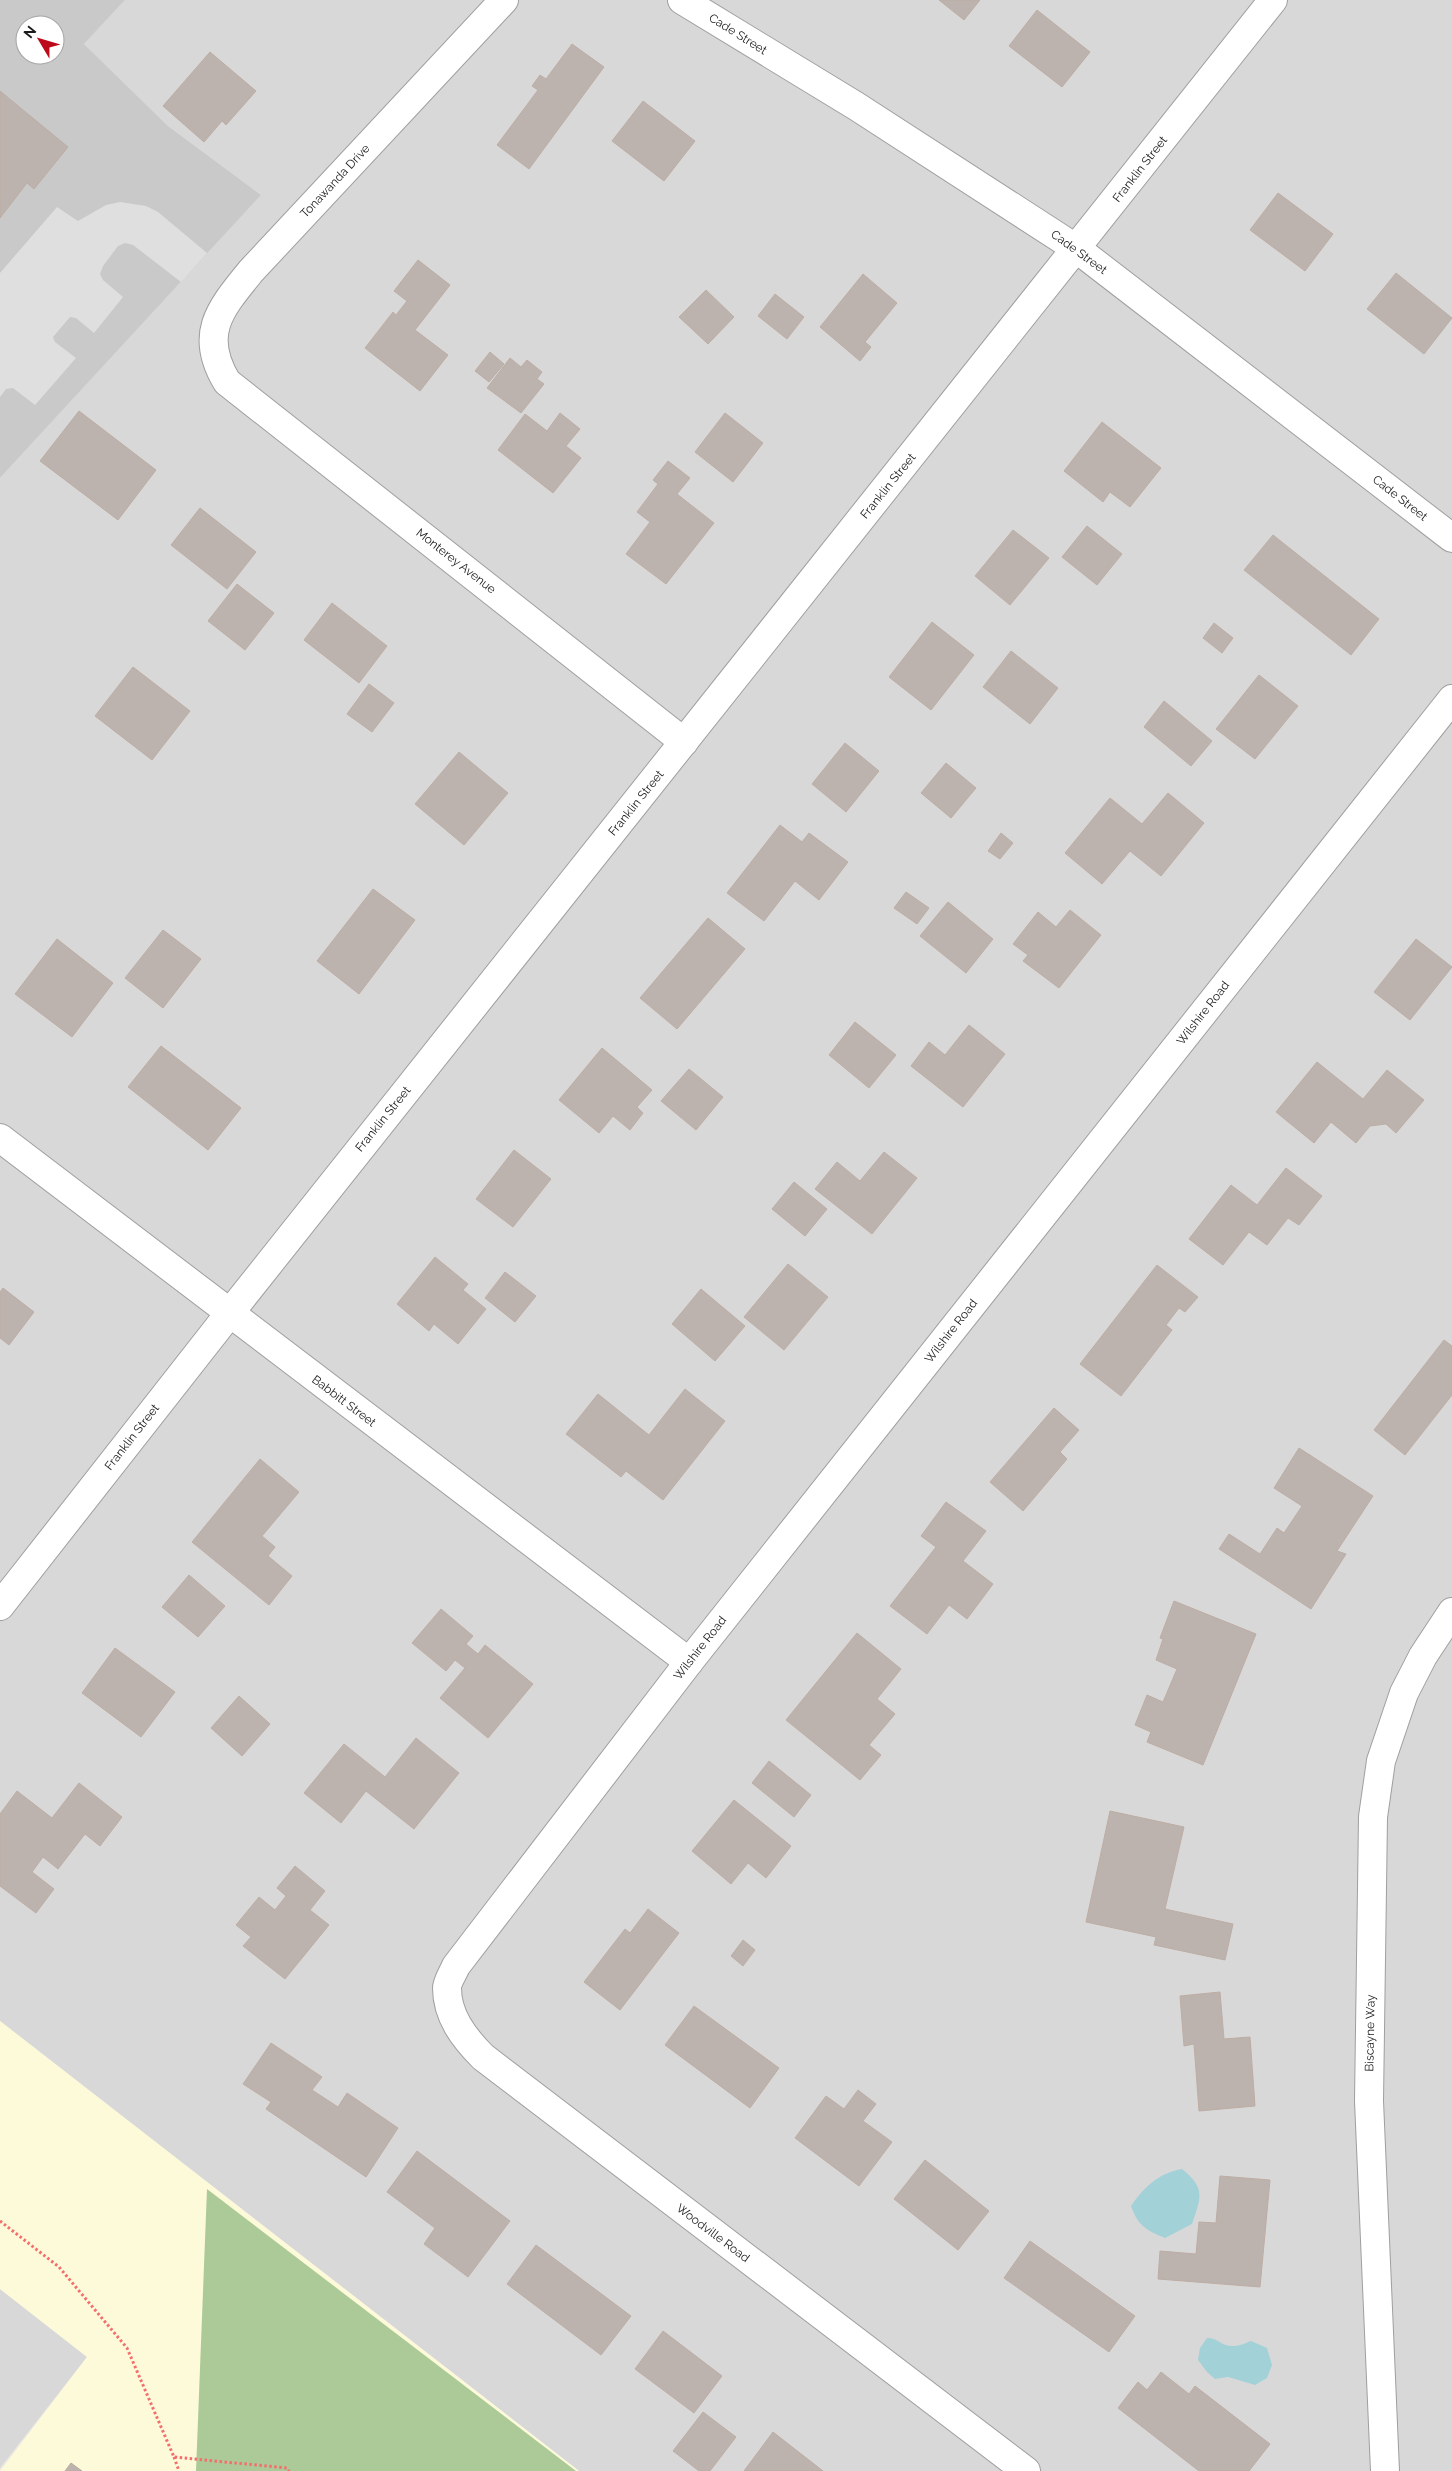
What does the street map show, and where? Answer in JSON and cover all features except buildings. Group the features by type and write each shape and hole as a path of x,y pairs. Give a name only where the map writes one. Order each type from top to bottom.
{"street":[{"name":"Tonawanda Drive","path":"227,382 218,367 212,334 217,317 230,297 251,271 504,0"},
{"name":"Cade Street","path":"682,0 856,106 1077,249 1452,538"},
{"name":"Franklin Street","path":"0,1606 228,1314 1077,249 1273,0"},
{"name":"Monterey Avenue","path":"227,382 684,742"},
{"name":"Wilshire Road","path":"456,1966 689,1662 1452,699"},
{"name":"Babbitt Street","path":"0,1138 228,1314 689,1662"},
{"name":"Biscayne Way","path":"1385,2471 1369,2101 1373,1817 1381,1761 1404,1693 1423,1656 1452,1612"},
{"name":"Woodville Road","path":"456,1966 447,1987 452,2014 466,2040 483,2057 1026,2471"}],"path":[{"path":"0,2221 59,2267 127,2348 174,2457 178,2471"},
{"path":"174,2457 287,2468 289,2471"}],"shaded area":[{"path":"0,0 125,0 84,44 168,126 261,195 0,478"},
{"path":"125,0 1452,0 1452,2471 579,2471 0,2021 0,478 261,195 168,126 84,44"},
{"path":"120,202 146,206 158,212 207,253 181,282 133,245 125,243 118,246 103,266 100,274 103,280 123,297 94,333 76,318 70,317 53,337 55,342 76,358 35,405 13,388 6,389 0,397 0,273 57,207 78,221 106,205"},
{"path":"0,2021 579,2471 0,2471 87,2357 0,2289"},
{"path":"0,2289 87,2357 0,2468"}],"green space":[{"path":"207,2189 576,2471 196,2471"}],"water":[{"path":"1182,2169 1190,2176 1198,2188 1198,2207 1192,2224 1165,2238 1140,2223 1131,2206 1142,2192 1159,2177"},
{"path":"1207,2338 1229,2346 1251,2341 1267,2348 1272,2365 1267,2378 1255,2385 1228,2377 1215,2379 1198,2360 1200,2348"}]}
